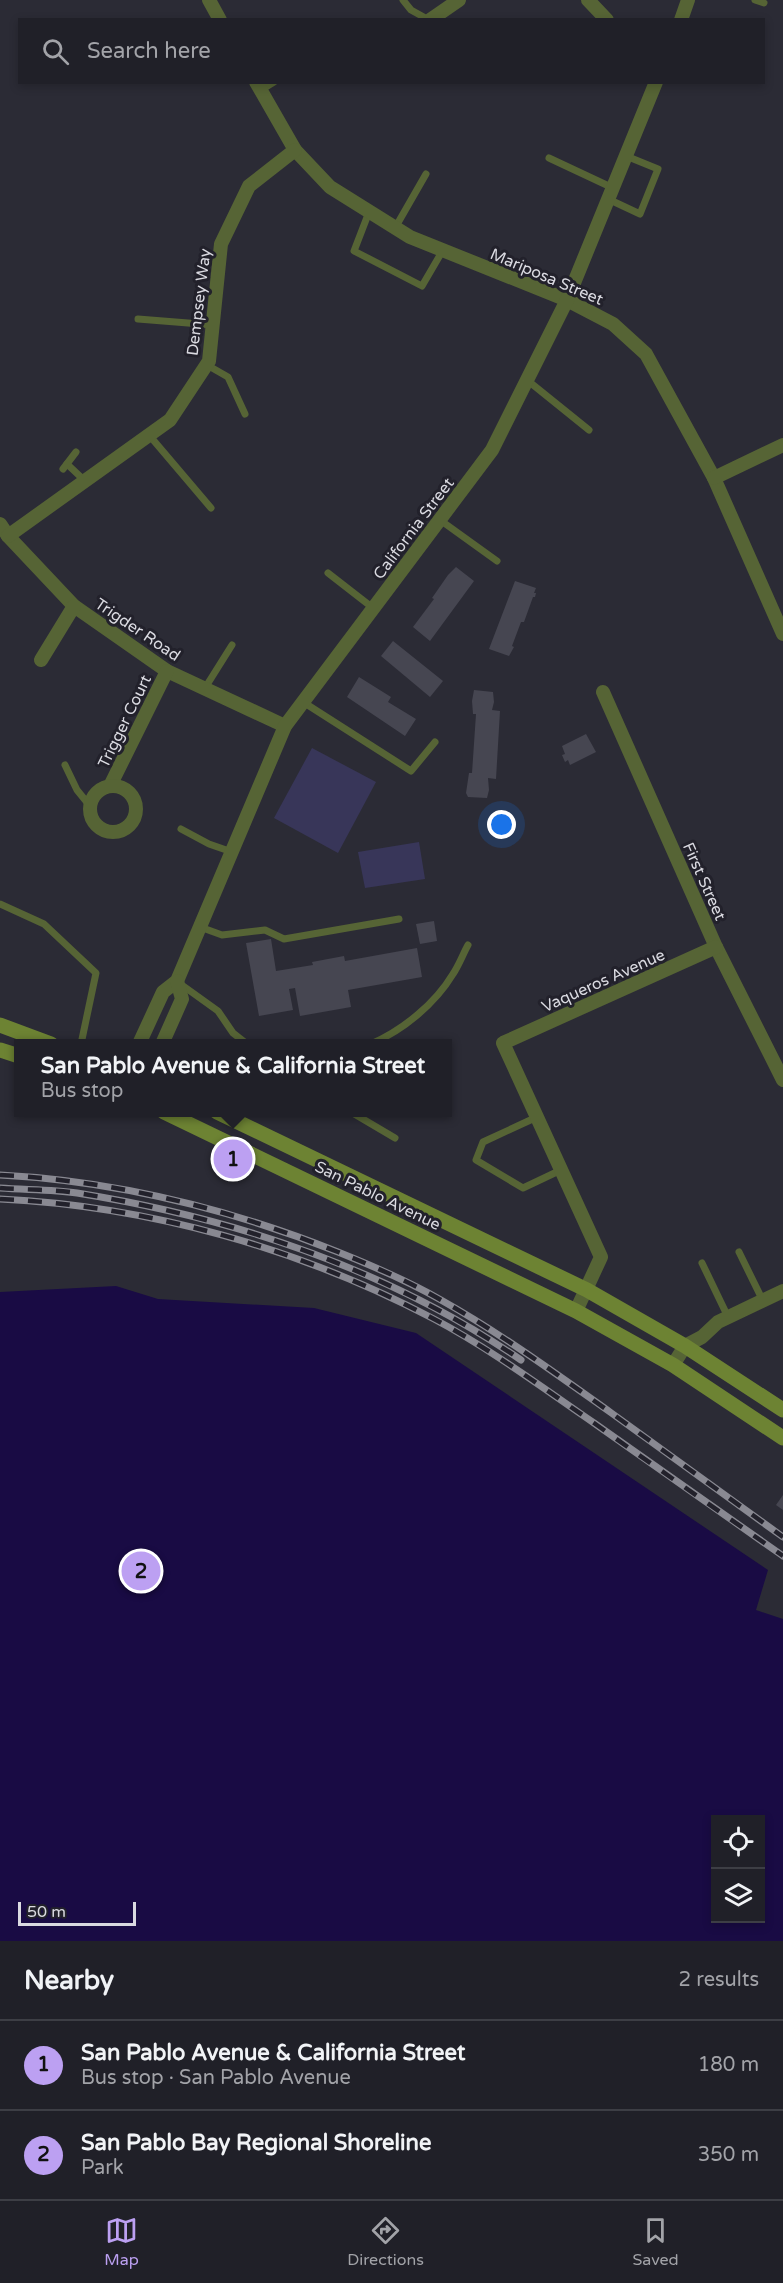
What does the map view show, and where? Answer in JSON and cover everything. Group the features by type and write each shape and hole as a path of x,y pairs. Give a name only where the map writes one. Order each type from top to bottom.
{"main road":[{"path":"0,1025 38,1039"},
{"name":"San Pablo Avenue","path":"172,1117 576,1311 673,1365 783,1438"},
{"name":"San Pablo Avenue","path":"225,1117 587,1290 685,1346 783,1410"}],"street":[{"path":"209,0 219,18"},
{"path":"432,18 459,0"},
{"path":"682,18 688,0"},
{"name":"California Street","path":"141,1039 163,992 177,981 285,726 492,450 567,300 655,84"},
{"name":"Mariposa Street","path":"259,86 295,150 330,187 410,237 567,300 613,324 646,354 714,478 783,634"},
{"name":"Dempsey Way","path":"3,531 85,481 170,420 209,361 221,244 249,186 295,150"},
{"path":"714,478 783,445"},
{"name":"Trigder Road","path":"3,531 74,606 167,671 285,726"},
{"path":"40,660 74,606"},
{"name":"Trigger Court","path":"111,786 167,671"},
{"name":"First Street","path":"603,692 716,947 783,1080"},
{"name":"Trigger Court","path":"111,786 125,789 134,801 135,815 127,827 113,832 99,827 90,814 90,806 97,792 111,786"},
{"name":"Vaqueros Avenue","path":"537,1117 503,1043 716,947"},
{"name":"California Street","path":"164,1039 182,999 177,981"},
{"path":"537,1117 601,1257 576,1311"},
{"path":"673,1365 685,1346 729,1317 783,1291"}],"lane":[{"path":"403,0 411,10 425,18"},
{"path":"755,0 764,3"},
{"path":"549,158 640,214 658,169 626,156"},
{"path":"395,228 426,174"},
{"path":"369,212 354,251 422,286 443,250"},
{"path":"138,319 213,325"},
{"path":"207,365 228,377 245,414"},
{"path":"527,380 589,430"},
{"path":"149,435 211,508"},
{"path":"76,452 65,467 85,481"},
{"path":"440,520 497,561"},
{"path":"328,573 373,608"},
{"path":"205,688 232,645"},
{"path":"303,702 411,771 435,742"},
{"path":"65,765 77,790 90,806"},
{"path":"181,829 209,844 232,852"},
{"path":"0,904 44,924 96,973 82,1039"},
{"path":"200,927 222,934 265,930 284,939 399,919"},
{"path":"381,1039 409,1021 442,990 454,973 468,945"},
{"path":"177,981 218,1011 233,1032 241,1039"},
{"path":"358,1117 395,1138"},
{"path":"537,1117 483,1142 476,1161 523,1188 561,1170"},
{"path":"739,1252 763,1301"},
{"path":"702,1263 729,1317"}],"shaded area":[{"path":"312,748 376,782 338,853 274,818"},
{"path":"419,842 425,879 365,888 358,852"},
{"path":"116,1286 158,1299 314,1308 416,1333 768,1570 756,1610 783,1619 783,1941 0,1941 0,1292"}],"building":[{"path":"456,567 474,581 430,641 413,627 448,575"},
{"path":"515,581 536,588 534,593 536,593 524,622 521,622 509,656 489,649"},
{"path":"393,641 443,681 430,697 381,656"},
{"path":"359,677 391,697 388,702 416,719 405,736 347,697"},
{"path":"474,690 493,692 492,710 500,711 496,779 488,778 487,798 468,797 466,793 469,773 472,773 476,714 473,714"},
{"path":"586,734 596,752 570,765 568,760 565,762 562,746"},
{"path":"434,921 437,941 420,944 416,924"},
{"path":"271,939 276,971 313,965 312,962 344,956 345,961 417,948 422,977 348,990 351,1007 300,1016 295,988 289,989 293,1010 259,1016 246,943"},
{"path":"783,1495 783,1510 776,1505"}],"railway":[{"path":"0,1175 44,1178 130,1191 214,1210 297,1237 390,1274 429,1293 527,1354 783,1537"},
{"path":"0,1188 77,1193 194,1217 252,1233 309,1252 418,1299 471,1328 521,1360"},
{"path":"0,1199 56,1203 112,1211 223,1235 278,1252 383,1294 455,1330 495,1355 783,1556"}],"place":[{"name":"San Pablo Avenue & California Street","path":"233,1159"},
{"name":"San Pablo Bay Regional Shoreline","path":"141,1571"}]}
